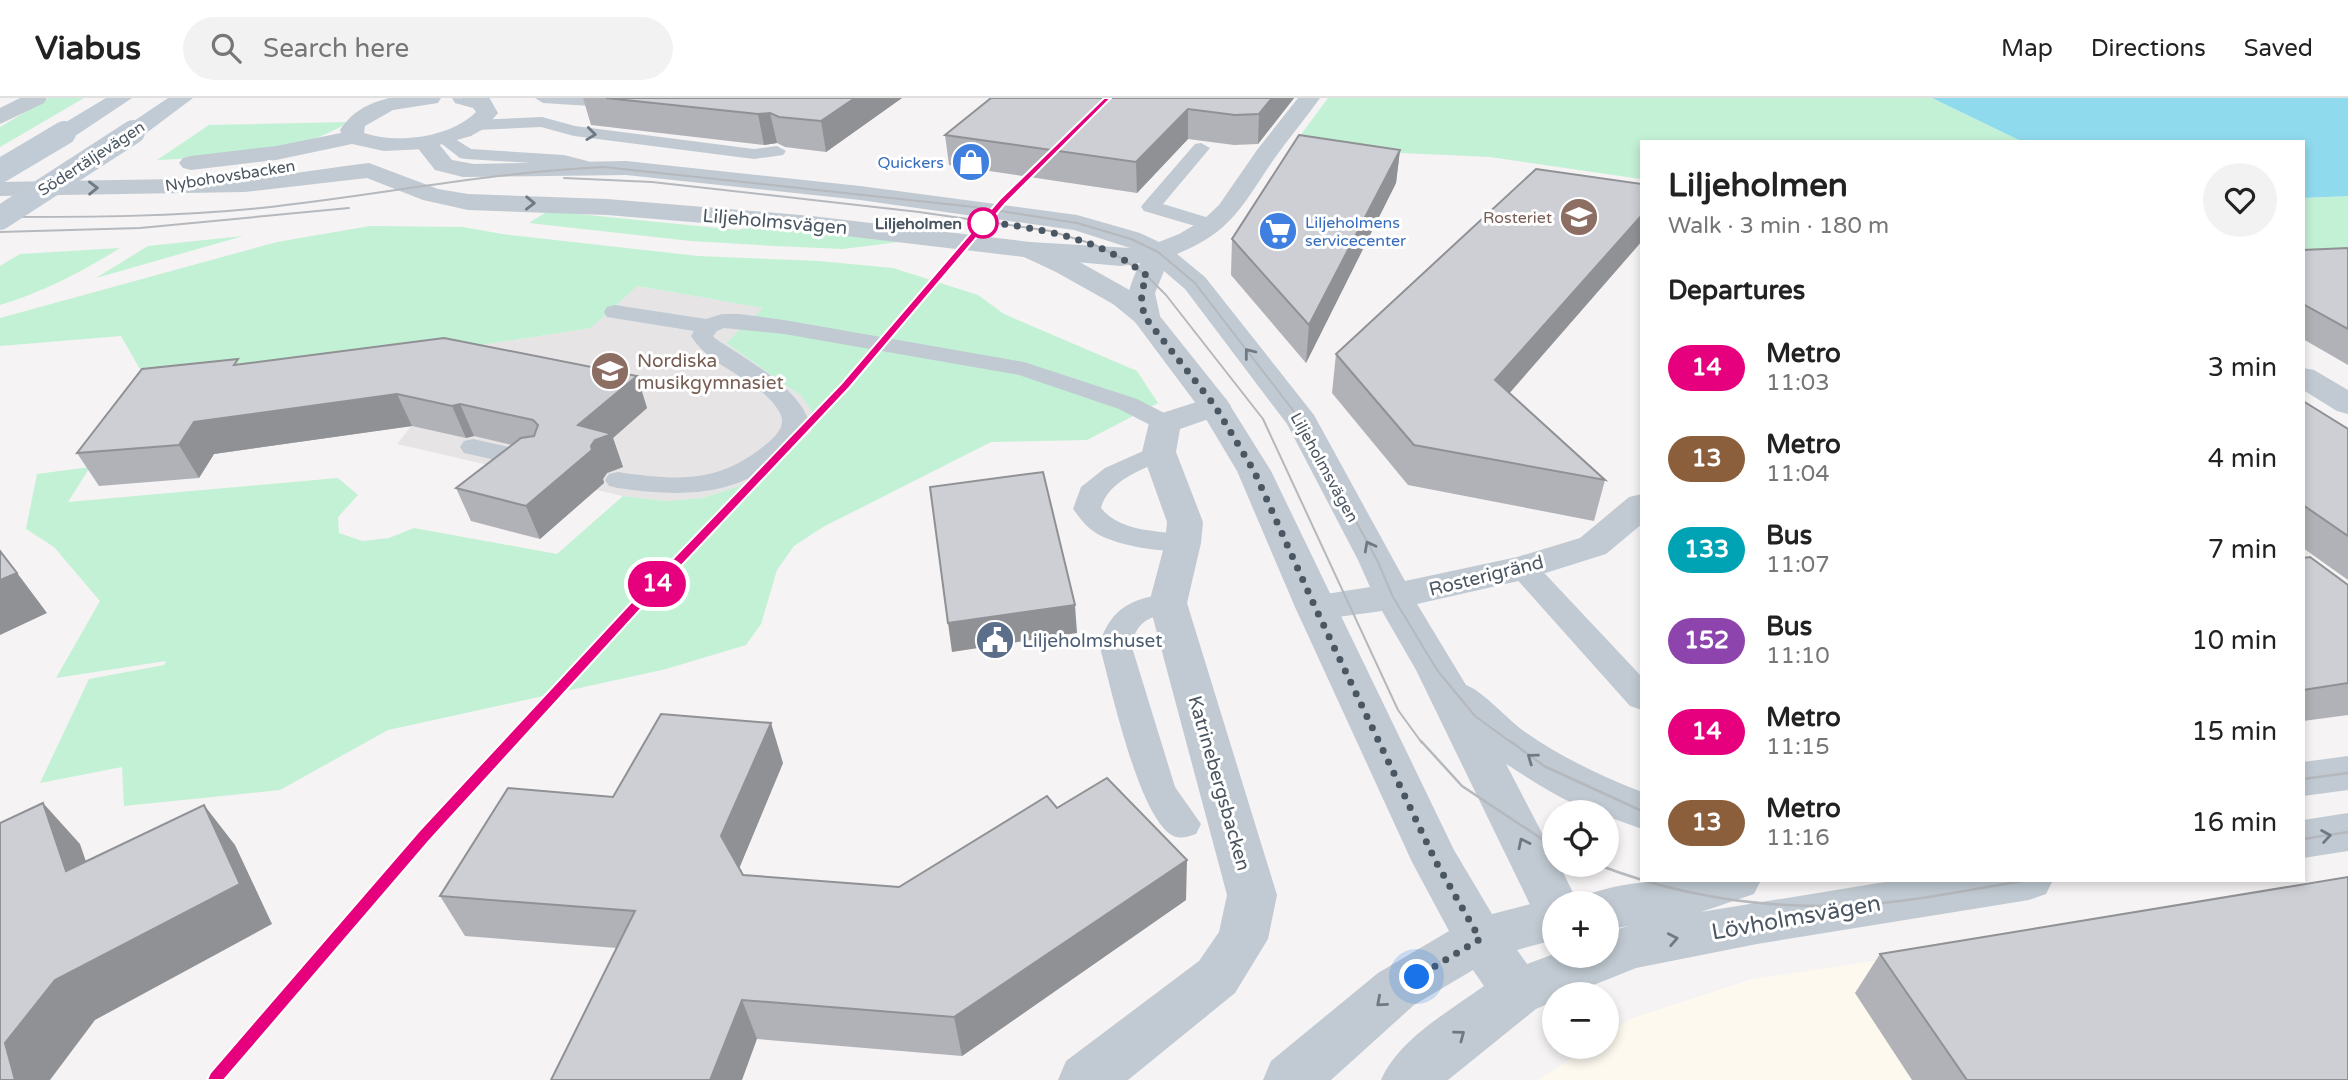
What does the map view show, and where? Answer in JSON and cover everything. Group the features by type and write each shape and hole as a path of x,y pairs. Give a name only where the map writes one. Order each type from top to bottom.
{"main road":[{"name":"Södertäljevägen","path":"0,170 121,98"},
{"name":"Södertäljevägen","path":"0,218 182,98"}],"street":[{"path":"0,102 7,98"},
{"path":"0,117 36,98"},
{"path":"1144,316 1141,293 1153,264 1212,225 1228,210 1265,155 1309,98"},
{"path":"417,99 377,110 359,119 351,130 370,141 435,140 475,107"},
{"name":"Liljeholmsvägen","path":"435,140 439,163 451,169 474,171 588,167 650,170 1041,216 1097,228 1131,239 1153,264 1195,283 1302,422 1377,560 1393,597 1437,670 1548,891"},
{"path":"369,170 370,141"},
{"name":"Nybohovsbacken","path":"0,170 222,161 370,141"},
{"name":"Nybohovsbacken","path":"0,189 177,186 335,158 370,141"},
{"name":"Liljeholmsvägen","path":"177,186 245,185 369,170 432,195 468,202 607,207 812,224 1030,250 1066,266 1123,298 1144,316 1215,406 1254,471 1436,862 1480,939 1517,992"},
{"name":"Liljeholmsvägen","path":"432,195 542,180 602,178 652,182 1028,227 1073,237 1121,258"},
{"path":"1030,250 1121,258 1153,264"},
{"path":"2305,378 2348,404"},
{"path":"1168,603 1183,543 1185,522 1162,438 1215,406"},
{"name":"Rosterigränd","path":"1315,607 1393,597 1522,568 1593,547 1640,507"},
{"name":"Katrinebergsbacken","path":"1086,1080 1217,977 1243,939 1252,895 1168,603"},
{"name":"Liljeholmsvägen","path":"1437,670 1475,716 1544,766 1628,806"},
{"path":"2305,779 2348,773"},
{"path":"2305,839 2348,832"},
{"name":"Lövholmsvägen","path":"1619,907 1687,896 1731,882"},
{"name":"Lövholmsvägen","path":"1619,951 1757,923 2016,882"},
{"path":"1291,1080 1396,989 1480,939 1542,922"},
{"name":"Lövholmsvägen","path":"1517,992 1571,968"},
{"path":"1409,1080 1448,1044 1517,992"}],"lane":[{"path":"543,98 606,102"},
{"path":"475,107 585,114"},
{"path":"475,107 574,131 754,155 777,151"},
{"path":"1201,148 1152,207 1212,225"},
{"path":"615,312 708,326 722,321 739,321 784,327 1024,369 1128,404 1162,438 1091,493 1087,509 1094,522 1111,531 1183,543"},
{"path":"618,480 682,487 712,483 746,473 772,454 793,433 795,417 787,402 707,344 702,336 708,326"},
{"path":"473,447 536,461"},
{"path":"1522,568 1640,696"},
{"path":"1168,603 1142,607 1121,624 1115,644 1159,792 1183,824"}],"shaded area":[{"name":"Nordiska musikgymnasiet","path":"636,286 764,308 726,343 801,396 816,417 810,433 755,481 702,498 665,501 623,496 397,444 475,346 591,328"},
{"path":"2348,891 2348,1080 1538,1080 1570,1059 1619,1059 1619,1027 1630,1019 1752,979"}],"green space":[{"path":"49,98 84,98 0,147 0,127"},
{"path":"1328,98 1932,98 2019,140 1640,140 1640,179 1490,157 1291,148"},
{"path":"349,122 304,142 256,153 157,160 209,125"},
{"path":"2348,196 2348,265 2305,266 2305,198"},
{"path":"548,211 738,230 763,224 899,242 843,249 775,246 691,241 529,223"},
{"path":"370,226 463,227 502,234 698,256 819,261 893,268 978,295 1004,314 1137,371 1158,403 1087,440 991,442 823,527 794,546 777,570 761,624 746,645 666,669 388,730 280,790 124,806 122,767 40,783 89,679 164,665 166,661 56,678 100,601 54,547 26,529 37,474 90,467 68,502 338,478 358,495 338,517 339,533 362,541 389,538 414,528 557,554 623,496 665,501 702,498 755,481 810,433 816,417 801,396 726,343 763,308 637,286 591,328 475,346 149,385 121,336 0,346 0,318 277,242"},
{"path":"243,236 96,278 148,246"},
{"path":"120,248 62,281 0,305 0,266 20,254"}],"water":[{"path":"1932,98 2348,98 2348,196 2305,198 2305,140 2019,140"}],"building":[{"path":"606,98 855,98 821,121 779,117 770,113"},
{"path":"991,98 1272,98 1259,114 1235,115 1188,109 1136,162 945,135"},
{"path":"1299,135 1400,150 1309,325 1232,239"},
{"path":"1536,169 1640,184 1640,217 1495,380 1605,480 1414,445 1336,354"},
{"path":"2348,248 2348,329 2305,305 2305,250"},
{"path":"444,338 637,376 578,425 612,434 595,440 591,446 592,450 526,506 456,488 521,438 534,436 538,425 533,420 397,394 194,422 179,445 77,453 142,369 238,359 234,365"},
{"path":"2305,402 2348,429 2348,536 2305,506"},
{"path":"1043,472 1075,605 948,623 930,487"},
{"path":"0,551 17,573 0,580"},
{"path":"2310,557 2348,585 2348,683 2305,690 2305,558"},
{"path":"661,714 771,723 721,836 743,875 899,887 1047,796 1057,808 1107,778 1187,860 954,1017 742,1000 710,1080 551,1080 635,911 440,896 508,788 613,797"},
{"path":"43,803 66,871 204,805 240,884 55,980 5,1043 15,1080 0,1080 0,823"},
{"path":"2348,877 2348,1080 1967,1080 1880,954"}],"tram line":[{"path":"0,217 130,216 228,211 475,179 604,167 974,207 1077,223 1131,239 1158,252 1195,283 1302,422 1377,560 1393,597 1437,670 1475,716 1512,743"},
{"path":"564,178 652,182 919,212 1050,231 1093,244 1121,258 1147,276 1166,295 1263,419 1398,710 1422,743"},
{"path":"0,232 140,228 349,208"},
{"path":"1421,741 1462,786 1542,839"},
{"path":"1510,741 1544,766 1640,810"},
{"path":"2305,779 2348,773"},
{"path":"2305,839 2348,832"},
{"path":"1619,872 1640,879"},
{"path":"1650,882 1741,901 1816,906 1891,902 2018,882"}],"metro line":[{"name":"14","path":"217,1080 425,836 643,598 845,386 1002,202 1107,98"}],"place":[{"name":"Quickers","path":"971,162"},
{"name":"Rosteriet","path":"1579,217"},
{"name":"Liljeholmen","path":"983,223"},
{"name":"Liljeholmens servicecenter","path":"1278,231"},
{"name":"Nordiska musikgymnasiet","path":"610,371"},
{"name":"Liljeholmshuset","path":"995,640"}],"route":[{"path":"983,223 982,221 1028,227 1073,237 1110,251 1147,276 1141,293 1144,316 1215,406 1254,471 1436,862 1480,939 1417,977"}]}
